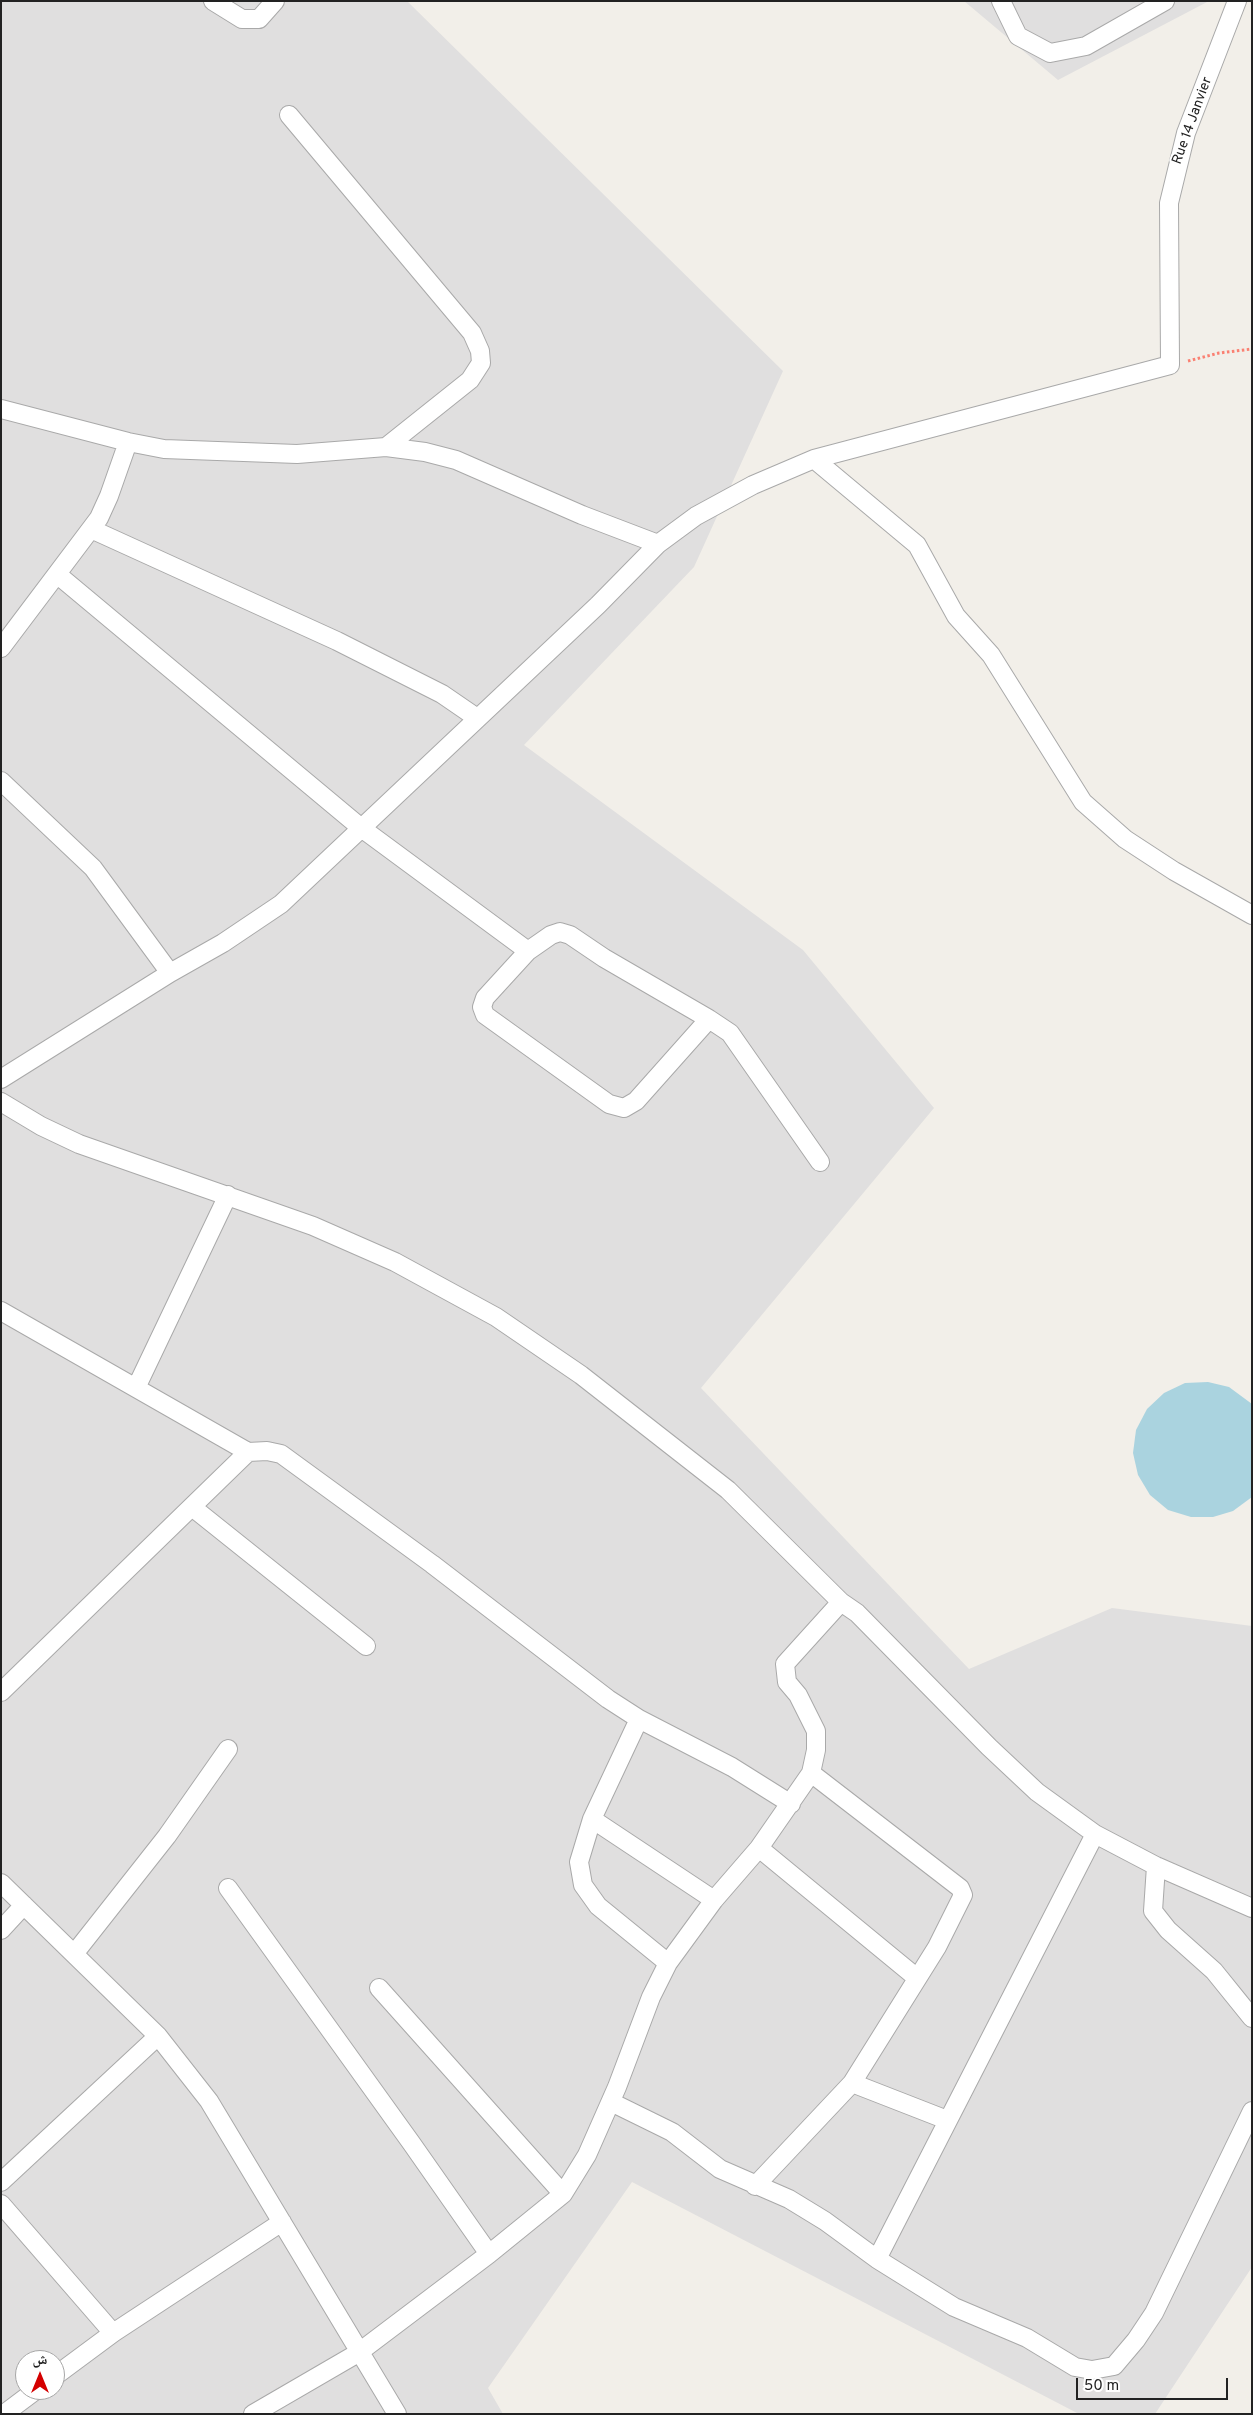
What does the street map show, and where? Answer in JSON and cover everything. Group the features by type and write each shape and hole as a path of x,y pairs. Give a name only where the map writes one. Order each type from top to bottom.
{"street":[{"path":"213,1 242,19 259,19 275,1"},
{"path":"1001,1 1018,36 1050,53 1086,46 1165,1"},
{"name":"Rue 14 Janvier","path":"1170,365 1169,203 1186,134 1237,1"},
{"path":"289,115 472,333 480,351 480,363 470,380 386,446"},
{"path":"1,1079 170,973 223,943 281,904 360,827 598,605 658,544 704,512 753,485 814,459 1170,365"},
{"path":"1,409 128,442 164,449 297,454 386,446 425,452 456,460 582,515 658,544"},
{"path":"1,648 91,529 109,496 128,442"},
{"path":"814,459 917,545 956,616 991,655 1083,802 1133,844 1174,871 1252,915"},
{"path":"91,529 337,641 442,694 477,718"},
{"path":"58,575 360,827 528,951"},
{"path":"1,781 93,868 170,973"},
{"path":"710,1019 636,1101 624,1108 609,1104 485,1015 482,1007 485,998 528,951 560,932 570,935 604,958 710,1019 730,1033 820,1162"},
{"path":"1,1102 40,1126 79,1144 313,1226 395,1262 496,1317 581,1375 728,1490 841,1602 857,1613 918,1677 1030,1786 1095,1834 1156,1866 1252,1908"},
{"path":"136,1388 228,1195"},
{"path":"1,1311 248,1452 267,1451 281,1454 432,1564 608,1699 639,1719 732,1767 791,1804"},
{"path":"1,1692 248,1452"},
{"path":"192,1507 366,1646"},
{"path":"253,2414 358,2353 563,2194 587,2155 611,2102 638,2030 668,1963 714,1900 759,1848 811,1773 816,1750 816,1731 798,1695 787,1682 785,1664 841,1602"},
{"path":"639,1719 592,1819 579,1862 583,1885 598,1906 668,1963"},
{"path":"74,1954 167,1836 228,1749"},
{"path":"755,2186 852,2083 918,1978 961,1902 963,1895 960,1888 811,1773"},
{"path":"592,1819 714,1900"},
{"path":"877,2258 1095,1834"},
{"path":"759,1848 918,1978"},
{"path":"1156,1866 1152,1911 1168,1930 1214,1971 1252,2018"},
{"path":"1,1883 158,2036 209,2101 396,2414"},
{"path":"228,1888 412,2144 488,2254"},
{"path":"1,1930 24,1905"},
{"path":"379,1988 563,2194"},
{"path":"1,2182 158,2036"},
{"path":"852,2083 947,2120"},
{"path":"611,2102 672,2132 720,2169 788,2199 825,2221 877,2258 954,2307 1027,2338 1075,2367 1102,2370 1114,2366 1136,2340 1154,2313 1252,2111"},
{"path":"1,2204 113,2333"},
{"path":"65,2369 113,2333 282,2222"},
{"path":"4,2414 23,2400"}],"path":[{"path":"1170,365 1219,353 1252,349"}],"shaded area":[{"path":"1,1 407,1 783,371 694,567 524,745 803,950 934,1108 701,1388 969,1669 1112,1608 1252,1626 1252,2267 1155,2414 1079,2414 632,2182 488,2388 503,2414 1,2414"},
{"path":"964,1 1209,1 1058,80"}],"water":[{"path":"1208,1382 1229,1387 1252,1404 1252,1497 1233,1511 1213,1517 1191,1517 1168,1510 1150,1495 1138,1475 1133,1453 1136,1430 1147,1409 1164,1393 1185,1383"}]}
